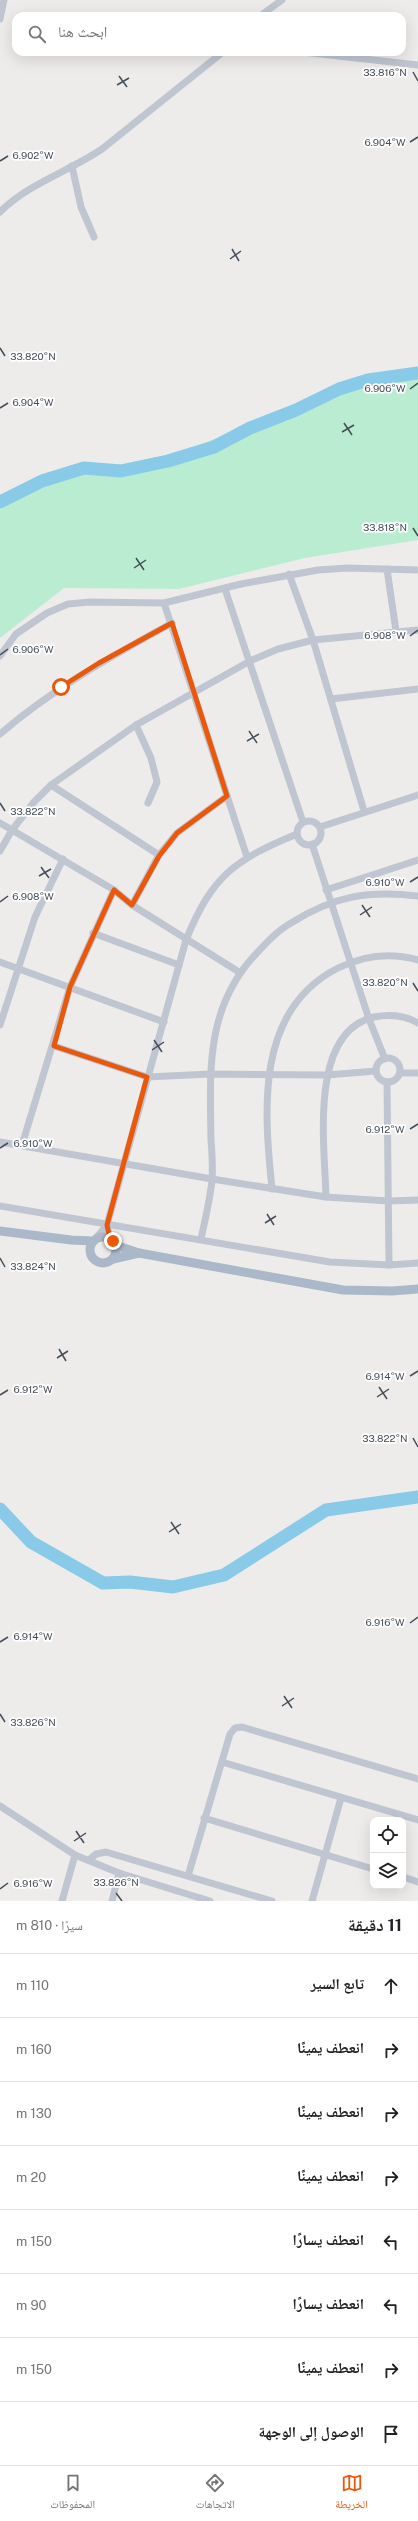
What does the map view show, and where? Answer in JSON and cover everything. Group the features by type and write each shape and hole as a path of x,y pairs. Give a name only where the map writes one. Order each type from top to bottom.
{"main road":[{"path":"0,1231 71,1240 95,1240 104,1237 139,1253 343,1290 392,1291 418,1289"},
{"path":"71,1240 90,1253 92,1257 100,1263 109,1262 113,1259 139,1253"},
{"path":"90,1253 95,1240"},
{"path":"113,1242 116,1254 113,1259"}],"street":[{"path":"0,19 4,0"},
{"path":"266,12 282,0"},
{"path":"0,212 22,192 102,149 218,56"},
{"path":"338,56 418,65"},
{"path":"72,166 81,207 94,237"},
{"path":"0,656 16,634 46,613 68,604 90,602 164,603 289,574 347,568 418,570"},
{"path":"387,570 396,631"},
{"path":"289,574 313,640 364,811"},
{"path":"225,589 302,822"},
{"path":"164,603 172,623 247,857"},
{"path":"0,734 24,713 99,663 172,623"},
{"path":"0,851 12,830 34,802 51,786 136,725 250,661 278,649 313,640 418,630"},
{"path":"331,699 418,689"},
{"path":"136,725 151,758 156,782 148,803"},
{"path":"51,786 159,856"},
{"path":"320,827 364,811 418,795"},
{"path":"132,905 159,856 187,824 227,796"},
{"path":"302,822 314,822 320,827"},
{"path":"302,822 298,827 297,834 302,842 312,844 319,840 320,827"},
{"path":"0,823 114,890 132,905 239,972"},
{"path":"95,1240 107,1225 186,940 200,907 215,885 247,857 297,834"},
{"path":"312,844 369,1019 385,1059"},
{"path":"0,1025 18,967 36,917 63,859"},
{"path":"326,890 418,860"},
{"path":"22,1145 54,1046 70,987 93,933 114,890"},
{"path":"201,1239 212,1179 210,1074 217,1022 239,972 270,939 286,926 330,902 366,894 389,892 418,896"},
{"path":"93,933 179,965"},
{"path":"272,1189 267,1100 274,1050 289,1011 312,984 350,962 379,955 403,956 418,960"},
{"path":"0,962 18,967 164,1022"},
{"path":"326,1197 325,1094 327,1075 340,1041 349,1031 369,1019 401,1016 418,1023"},
{"path":"54,1046 147,1077 210,1074 327,1075 376,1071"},
{"path":"385,1059 396,1062 400,1072 396,1080 388,1082 380,1079 376,1071 378,1064 385,1059"},
{"path":"400,1072 418,1072"},
{"path":"388,1082 389,1265"},
{"path":"0,1142 123,1164 326,1197 389,1201 418,1200"},
{"path":"0,1206 330,1262 389,1265 418,1263"},
{"path":"107,1225 113,1242"},
{"path":"188,1876 204,1818 232,1730 242,1727 418,1779"},
{"path":"222,1762 418,1820"},
{"path":"312,1901 341,1798"},
{"path":"0,1806 75,1855 184,1897 210,1901"},
{"path":"204,1818 370,1868"},
{"path":"89,1860 96,1854 106,1852 272,1901"},
{"path":"62,1901 75,1855"},
{"path":"112,1901 119,1873"},
{"path":"406,1878 418,1882"}],"green space":[{"path":"362,377 418,379 418,540 305,558 179,589 64,588 0,638 0,505 78,473 183,452"}],"waterway":[{"path":"0,502 42,481 84,468 121,471 168,461 214,447 250,428 296,410 339,389 368,380 418,373"},
{"path":"0,1509 31,1542 103,1583 130,1582 173,1587 224,1575 326,1510 418,1497"}],"route":[{"path":"61,687 99,663 172,623 227,796 199,815 177,833 159,856 132,905 114,890 93,933 70,987 54,1046 147,1077 107,1225 110,1239 113,1241"}]}
